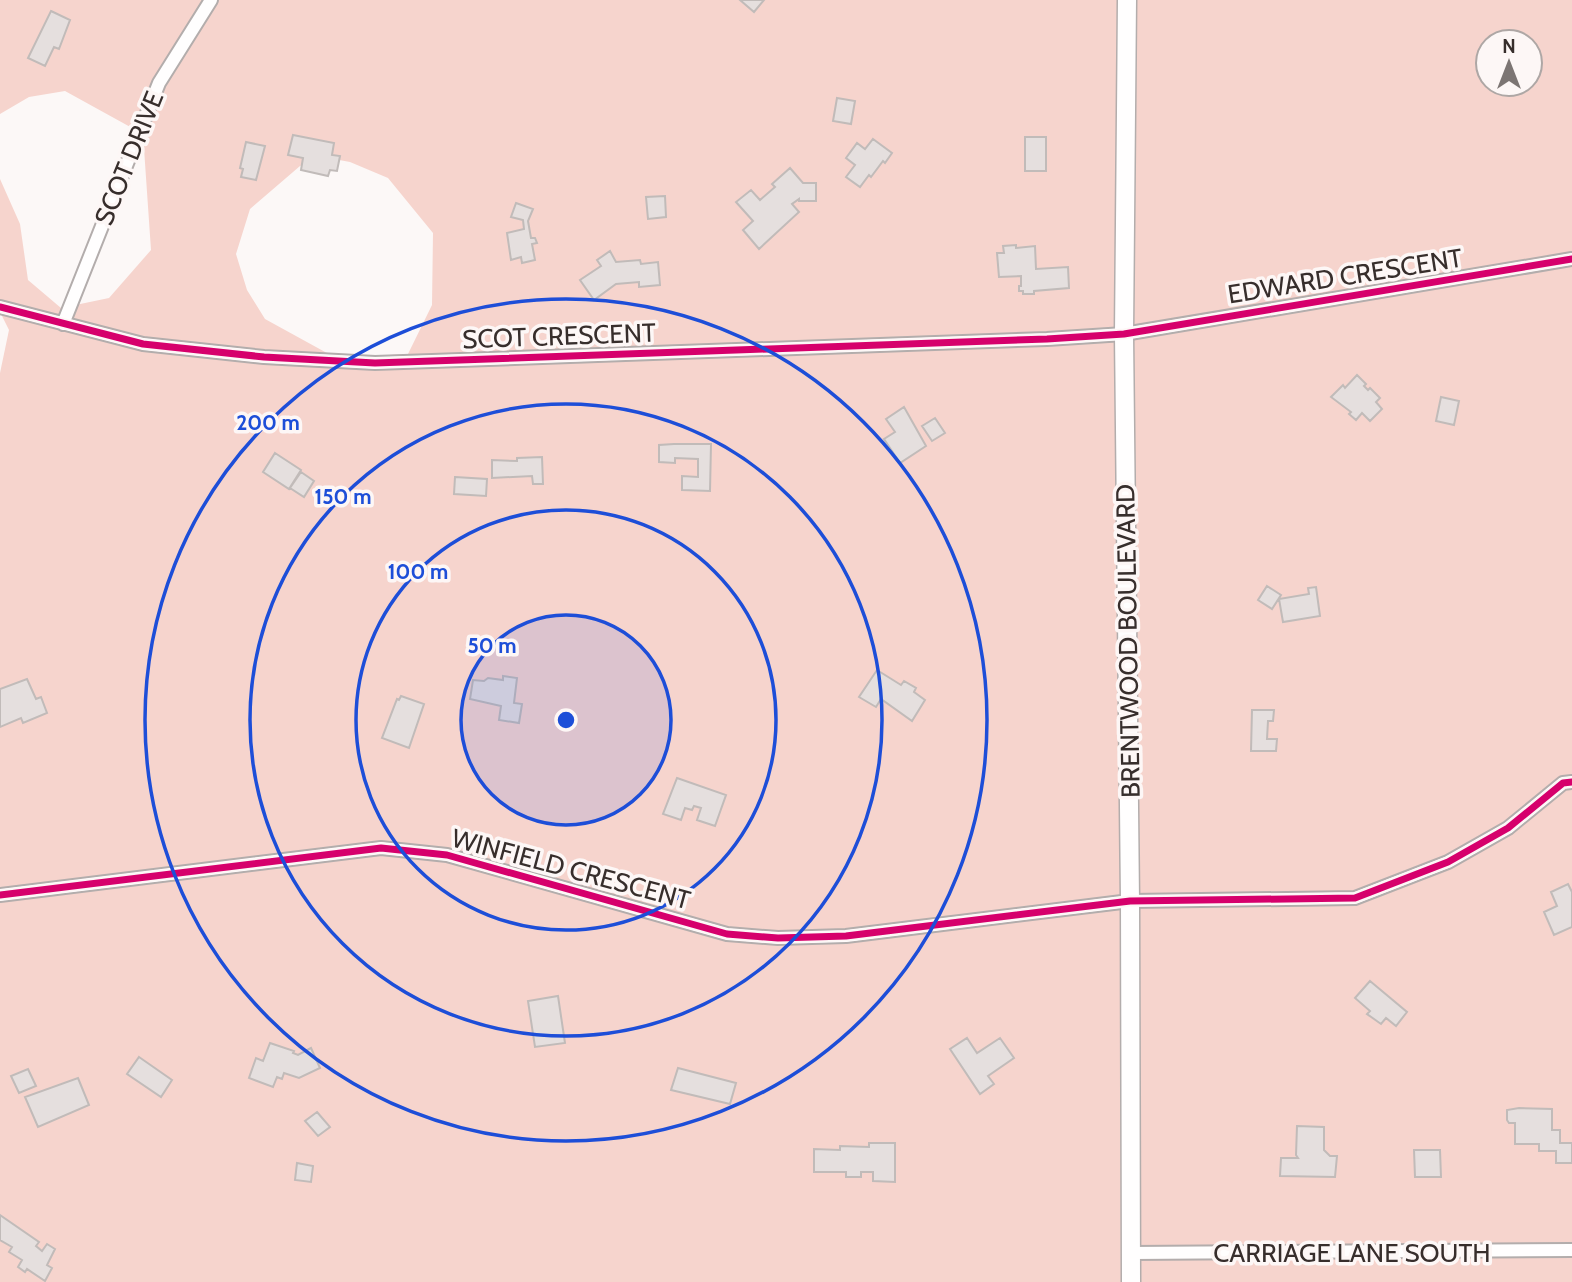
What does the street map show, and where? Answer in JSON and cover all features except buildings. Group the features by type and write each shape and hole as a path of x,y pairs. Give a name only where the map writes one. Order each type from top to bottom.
{"street":[{"name":"SCOT DRIVE","path":"63,324 159,83 211,0"},
{"name":"BRENTWOOD BOULEVARD","path":"1127,0 1125,334 1131,1282"},
{"name":"EDWARD CRESCENT","path":"1125,334 1572,259"},
{"name":"SCOT CRESCENT","path":"0,307 143,344 264,357 375,363 1125,334"},
{"name":"WINFIELD CRESCENT","path":"0,895 381,848 447,855 727,934 765,937 846,936 1130,901 1355,898 1448,862 1508,828 1563,783 1572,782"},
{"name":"CARRIAGE LANE SOUTH","path":"1132,1253 1572,1250"}],"shaded area":[{"path":"0,0 1572,0 1572,1282 0,1282 0,373 9,330 0,312 0,179 20,224 28,280 61,308 109,298 151,250 143,134 65,91 29,97 0,114","holes":["323,157 350,162 388,178 433,233 432,305 408,354 336,358 265,319 247,290 236,254 250,209 300,166"]}],"cycle path":[{"path":"0,307 143,344 264,357 375,363 1124,334 1572,259"},
{"path":"0,895 381,848 447,855 727,934 778,938 846,936 1130,901 1355,898 1448,862 1508,828 1563,783 1572,782"}]}
